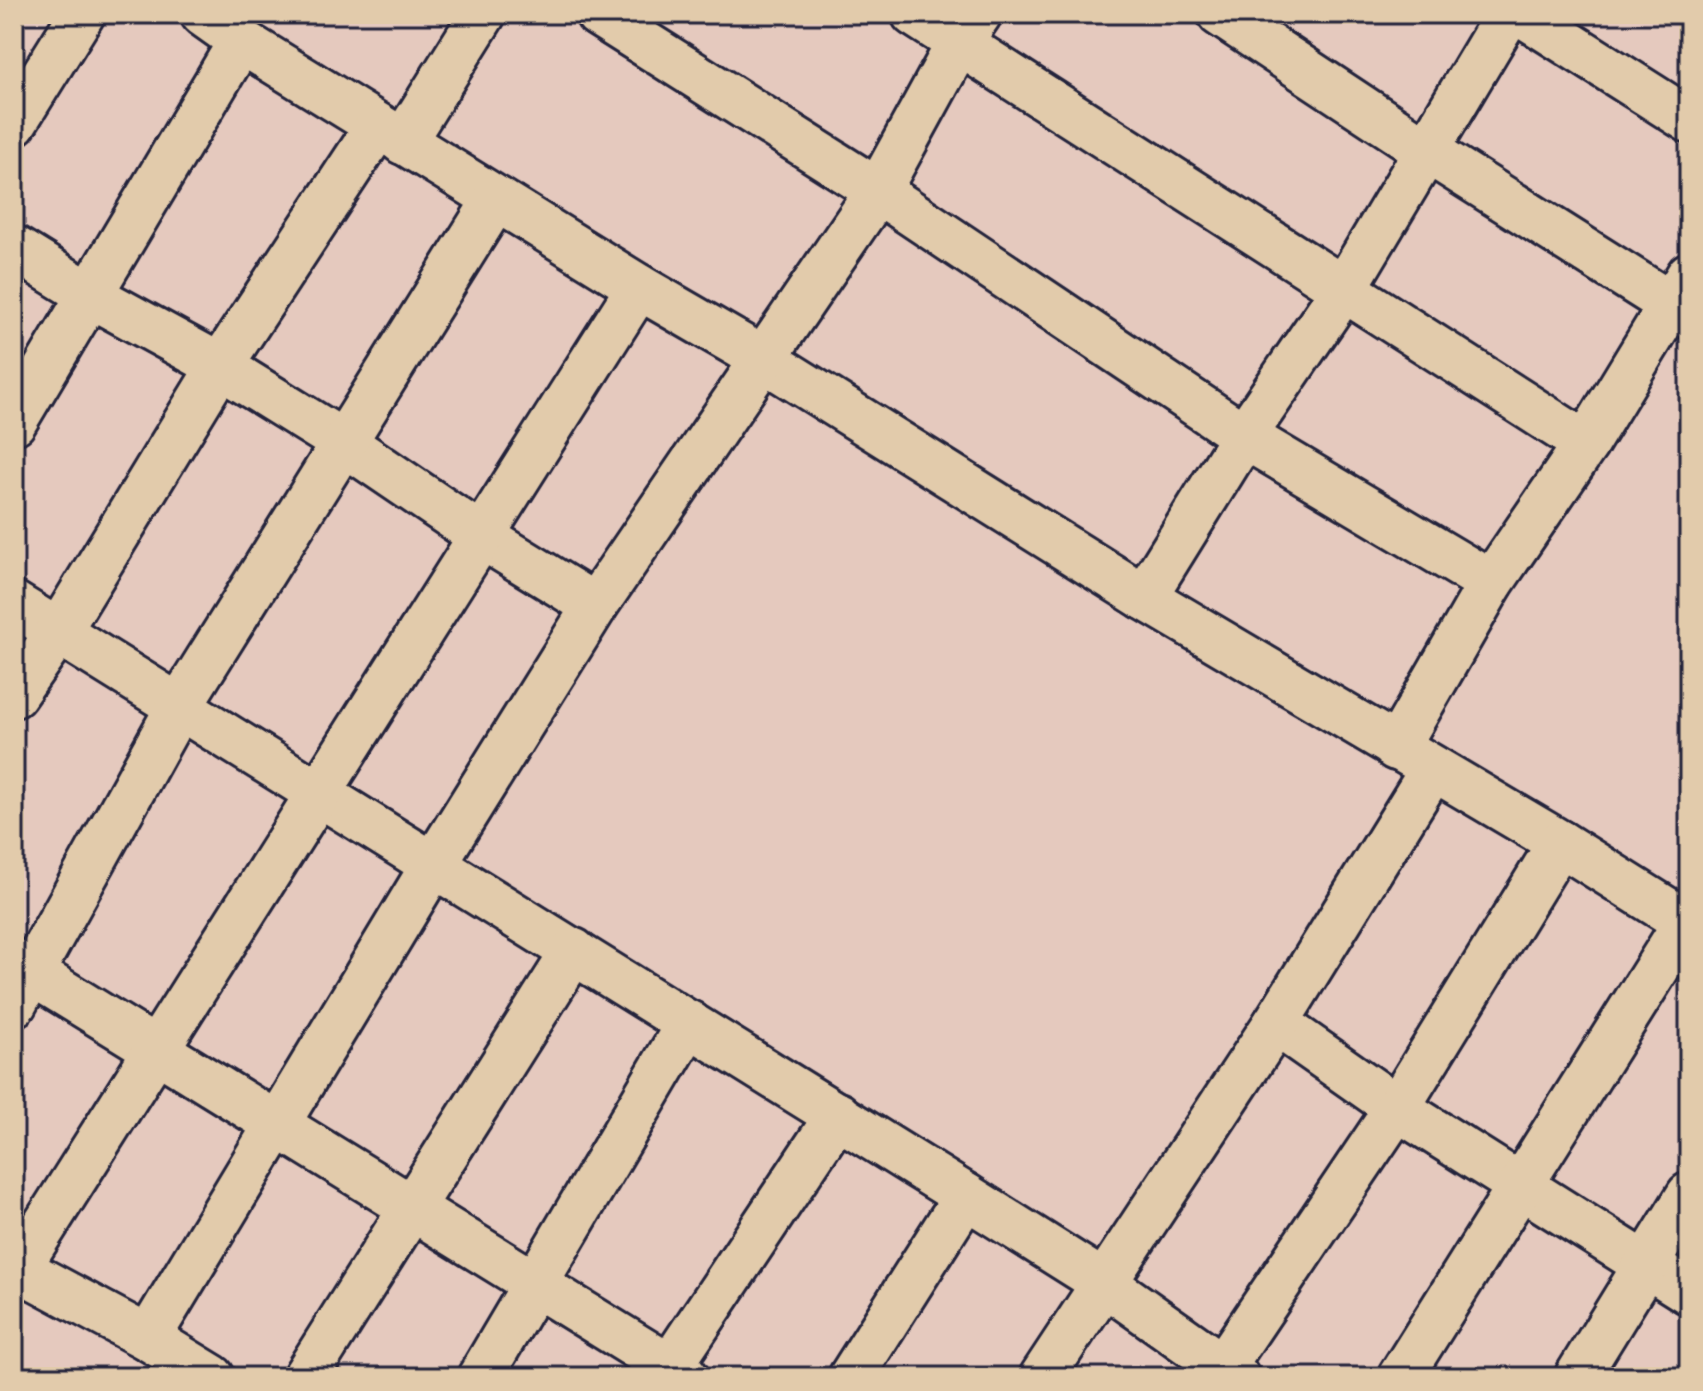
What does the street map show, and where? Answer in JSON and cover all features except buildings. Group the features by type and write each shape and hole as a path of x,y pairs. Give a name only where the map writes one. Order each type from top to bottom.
{"street":[{"path":"14,123 82,14"},
{"path":"203,14 391,134 639,287 765,360 1144,597 1560,843 1688,923 1400,1377"},
{"path":"14,695 58,632 220,366 483,14"},
{"path":"598,14 878,191 1244,436 1491,583"},
{"path":"914,14 969,29 1344,289 1586,444"},
{"path":"1220,14 1426,150 1683,298 1491,583 1396,748"},
{"path":"1144,597 1244,436 1344,289 1508,14"},
{"path":"1522,14 1689,120"},
{"path":"148,1338 434,864 595,606 878,191 969,29"},
{"path":"14,422 241,41"},
{"path":"496,199 178,708 20,980 156,1050 535,1284 673,1374 838,1115"},
{"path":"14,248 90,295 220,366 344,443 481,536 595,606"},
{"path":"212,1377 148,1338 16,1267 639,287"},
{"path":"14,604 1104,1283 1225,1374 1397,1108 1560,843"},
{"path":"1042,1377 1276,1023 1433,769"},
{"path":"305,1377 574,951"},
{"path":"480,1377 689,1023"},
{"path":"1276,1023 1397,1108 1689,1292"},
{"path":"1577,1377 1689,1195"},
{"path":"851,1377 966,1196"}]}
